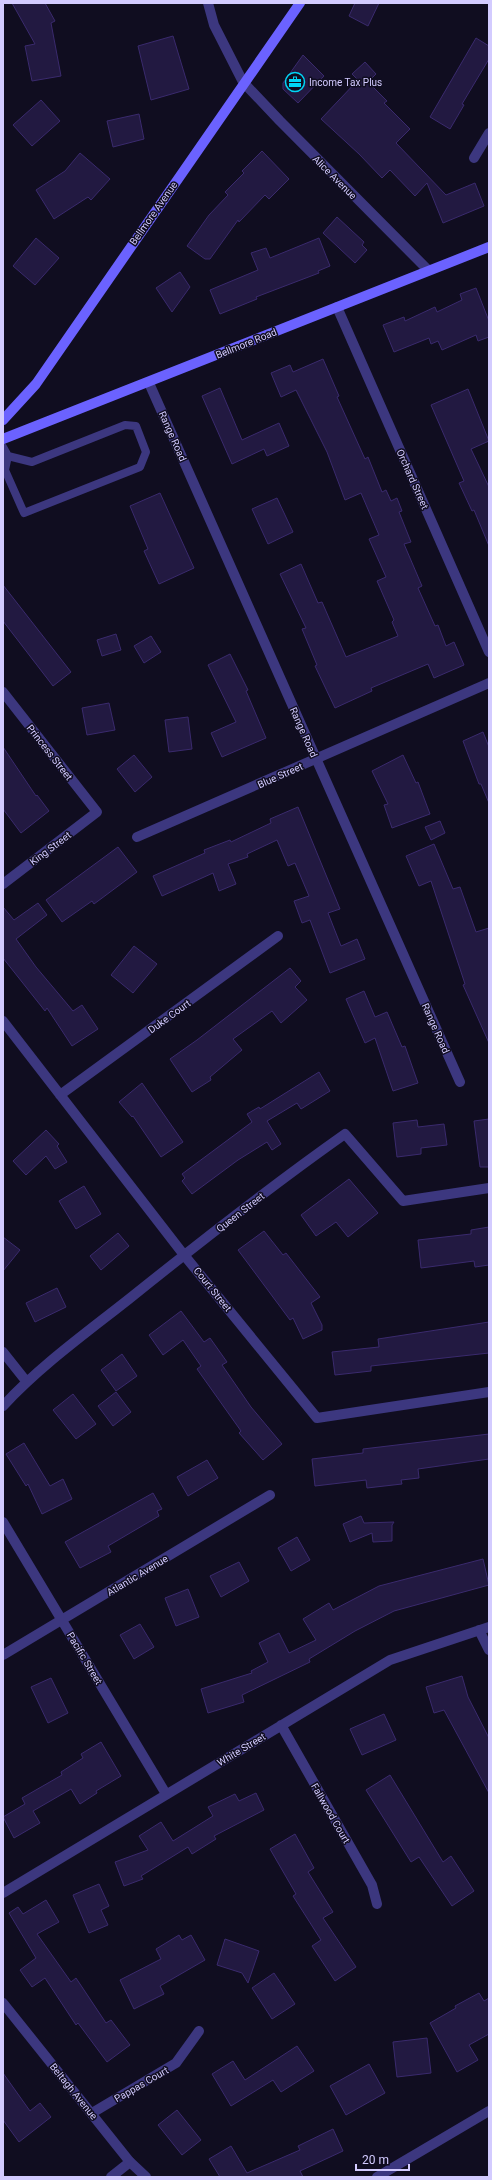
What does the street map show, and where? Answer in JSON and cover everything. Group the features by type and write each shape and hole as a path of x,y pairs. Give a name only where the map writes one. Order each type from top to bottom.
{"main road":[{"name":"Bellmore Avenue","path":"3,420 36,384 243,82 300,3"},
{"name":"Bellmore Road","path":"3,439 149,383 428,270 489,247"}],"street":[{"name":"Alice Avenue","path":"208,3 214,25 243,82 280,122 428,270"},
{"path":"474,158 489,133"},
{"name":"Orchard Street","path":"337,307 489,652"},
{"name":"Range Road","path":"149,383 460,1082"},
{"name":"Blue Street","path":"137,837 489,683"},
{"name":"Princess Street","path":"3,692 97,812"},
{"name":"King Street","path":"3,884 97,812"},
{"name":"Duke Court","path":"60,1095 278,936"},
{"name":"Court Street","path":"3,1021 184,1255 317,1418 489,1392"},
{"name":"Queen Street","path":"3,1406 26,1381 184,1255 292,1171 345,1134 402,1201 489,1188"},
{"path":"3,1352 26,1381"},
{"name":"Atlantic Avenue","path":"3,1655 270,1495"},
{"name":"Pacific Street","path":"3,1522 166,1794"},
{"name":"White Street","path":"3,1893 390,1660 489,1627"},
{"path":"479,1630 489,1650"},
{"name":"Fallwood Court","path":"281,1725 372,1885 377,1904"},
{"name":"Beltagh Avenue","path":"3,2005 92,2112 130,2162 146,2177"},
{"name":"Pappas Court","path":"92,2112 176,2063 199,2032"},
{"path":"377,2177 489,2111"},
{"path":"112,2177 130,2162"}],"lane":[{"path":"3,447 8,456 5,470 24,513 140,467 146,452 136,426 125,425 32,462 8,456"}],"building":[{"path":"12,3 45,3 55,21 51,23 61,76 32,81 25,46 35,44"},
{"path":"355,3 379,3 368,26 349,16"},
{"path":"173,36 189,89 151,100 138,46"},
{"path":"476,38 489,46 489,59 462,104 464,105 450,129 430,117"},
{"path":"303,55 324,76 298,103 283,89 283,83"},
{"path":"365,62 376,74 368,82 387,101 384,103 410,129 396,143 446,195 475,183 484,206 443,223 427,183 415,196 390,170 382,178 359,154 321,119 358,80 352,74"},
{"path":"41,100 60,121 32,146 13,125"},
{"path":"139,114 144,139 113,147 107,121"},
{"path":"262,151 289,179 269,199 265,195 239,222 238,220 210,259 205,259 187,246 209,215 228,195 225,192 244,173 242,171"},
{"path":"80,153 110,179 91,200 88,197 54,219 36,190 65,171"},
{"path":"337,217 364,242 362,245 367,250 355,263 323,233"},
{"path":"36,238 59,258 35,285 13,266"},
{"path":"319,238 330,266 318,271 319,273 256,297 257,299 220,314 210,290 258,270 251,253 266,248 270,258"},
{"path":"180,272 190,287 172,312 156,288"},
{"path":"476,288 489,321 489,337 478,341 476,335 442,350 438,341 431,344 429,338 394,352 383,325 404,317 405,321 435,307 437,312 462,300 460,294"},
{"path":"323,359 339,396 337,397 365,459 368,457 382,492 386,490 391,501 397,498 402,511 399,512 411,542 404,544 422,586 418,588 435,626 438,625 446,646 454,642 464,665 434,678 428,664 371,688 372,691 335,708 315,666 317,665 302,629 306,628 280,574 301,564 318,603 322,602 346,657 398,636 392,622 394,620 377,581 386,577 369,539 379,535 361,493 345,500 327,452 296,390 281,397 271,373 290,365 293,372"},
{"path":"220,388 242,440 279,423 289,446 267,456 264,449 232,464 202,396"},
{"path":"468,389 489,441 471,449 489,487 489,546 474,510 472,511 459,483 464,481 431,405"},
{"path":"160,493 194,568 159,584 144,551 148,549 130,506"},
{"path":"277,498 293,532 268,544 252,509"},
{"path":"3,585 71,672 53,686 3,621"},
{"path":"116,634 121,650 102,656 97,640"},
{"path":"151,636 161,652 144,663 134,646"},
{"path":"230,654 248,690 246,691 266,738 222,757 211,733 236,722 208,665"},
{"path":"109,703 115,730 87,735 82,708"},
{"path":"188,717 192,749 169,752 165,720"},
{"path":"483,732 489,747 489,803 481,784 479,784 463,741"},
{"path":"3,747 36,796 37,795 49,811 21,833 3,809"},
{"path":"134,755 152,777 135,792 117,769"},
{"path":"403,755 416,783 418,782 430,814 392,828 384,805 388,804 372,771"},
{"path":"298,807 340,909 328,913 341,946 357,939 365,959 330,973 310,920 302,923 294,901 309,896 295,863 288,866 277,840 247,854 248,857 228,864 236,884 219,891 213,873 162,896 153,876 205,853 204,850 230,840 231,842 271,823 270,819"},
{"path":"440,821 445,833 431,840 425,827"},
{"path":"434,844 453,889 460,887 476,932 489,928 489,1043 463,985 465,984 431,881 419,886 406,856"},
{"path":"118,847 137,872 94,904 92,901 62,922 46,900"},
{"path":"38,903 47,915 16,939 36,967 73,1011 82,1005 98,1029 72,1046 47,1008 45,1011 3,958 3,907 14,920"},
{"path":"134,946 157,964 133,993 111,975"},
{"path":"290,968 301,981 295,987 307,1000 281,1023 272,1011 233,1039 242,1050 210,1077 211,1080 192,1092 170,1059"},
{"path":"364,991 375,1017 387,1012 402,1047 405,1046 418,1083 393,1091 375,1038 365,1043 346,999"},
{"path":"319,1072 330,1091 301,1109 297,1103 267,1121 281,1144 272,1150 267,1142 238,1160 192,1194 182,1181 185,1178 182,1174 252,1122 247,1114 259,1107 260,1109"},
{"path":"142,1083 183,1142 161,1157 133,1116 132,1117 119,1102"},
{"path":"489,1119 489,1167 480,1167 474,1121"},
{"path":"417,1120 418,1127 444,1124 447,1145 421,1148 421,1154 397,1157 393,1123"},
{"path":"46,1130 59,1144 57,1146 67,1162 55,1169 46,1156 26,1175 13,1161"},
{"path":"349,1179 378,1213 348,1237 336,1222 316,1236 301,1215"},
{"path":"84,1186 101,1214 76,1229 59,1201"},
{"path":"489,1227 489,1265 475,1267 474,1261 421,1268 418,1240 471,1234 471,1230"},
{"path":"264,1231 283,1255 286,1253 320,1297 311,1303 322,1325 322,1330 303,1339 293,1318 290,1320 238,1250"},
{"path":"118,1233 129,1246 101,1270 90,1256"},
{"path":"3,1237 20,1250 3,1271"},
{"path":"57,1288 66,1307 35,1322 26,1303"},
{"path":"181,1311 204,1342 210,1338 227,1362 222,1365 251,1407 282,1444 263,1460 239,1433 241,1431 197,1369 201,1366 183,1340 163,1355 149,1335"},
{"path":"489,1322 489,1353 371,1366 371,1371 335,1375 332,1352 379,1347 378,1339"},
{"path":"122,1354 137,1376 116,1391 101,1370"},
{"path":"116,1392 131,1412 113,1426 98,1406"},
{"path":"73,1394 96,1424 76,1439 53,1410"},
{"path":"489,1434 489,1459 418,1469 419,1478 401,1480 402,1484 367,1488 366,1480 315,1486 312,1459 363,1453 363,1449"},
{"path":"24,1443 50,1486 63,1479 72,1499 42,1514 28,1484 26,1486 6,1454"},
{"path":"207,1460 218,1478 188,1496 177,1477"},
{"path":"153,1493 162,1509 157,1511 159,1516 108,1546 111,1552 80,1568 65,1542"},
{"path":"361,1516 364,1523 394,1522 392,1525 392,1541 373,1542 372,1533 350,1542 343,1524"},
{"path":"297,1537 310,1560 291,1571 278,1548"},
{"path":"483,1559 489,1585 394,1611 355,1631 309,1659 310,1662 242,1695 244,1702 208,1713 201,1689 252,1673 251,1671 268,1662 259,1643 279,1633 289,1653 316,1640 303,1619 329,1603 333,1610 379,1586"},
{"path":"239,1562 249,1581 221,1597 210,1576"},
{"path":"188,1589 199,1617 176,1626 165,1598"},
{"path":"140,1624 154,1647 134,1659 120,1635"},
{"path":"462,1676 468,1697 489,1738 489,1793 444,1710 434,1713 426,1687"},
{"path":"51,1678 68,1713 48,1723 31,1687"},
{"path":"384,1714 396,1740 362,1755 350,1729"},
{"path":"101,1742 121,1776 96,1791 97,1793 80,1804 71,1789 33,1811 40,1823 14,1838 3,1817 25,1804 22,1798 62,1775 61,1772 83,1758 81,1754"},
{"path":"390,1775 443,1862 451,1856 474,1891 452,1906 419,1857 411,1862 366,1790"},
{"path":"256,1793 264,1810 214,1836 216,1839 192,1854 188,1847 141,1876 143,1879 124,1886 115,1862 148,1850 139,1836 161,1822 173,1841 213,1816 208,1807 235,1794 239,1801"},
{"path":"295,1834 314,1868 308,1872 333,1912 323,1918 356,1967 335,1981 312,1946 321,1940 293,1896 296,1894 270,1849"},
{"path":"99,1884 109,1906 101,1910 108,1925 89,1933 73,1895"},
{"path":"46,1900 59,1922 37,1934 71,1982 76,1978 106,2023 111,2020 130,2045 107,2062 78,2023 76,2025 45,1978 32,1987 20,1970 36,1958 9,1913 18,1907 23,1914"},
{"path":"179,1935 182,1940 191,1935 205,1960 160,1986 164,1994 134,2009 120,1980 161,1959 156,1949"},
{"path":"225,1939 259,1951 248,1983 242,1973 217,1965"},
{"path":"274,1973 295,2004 272,2019 252,1988"},
{"path":"479,1993 484,2001 489,1998 489,2034 469,2045 478,2060 457,2072 430,2023 456,2008 455,2006"},
{"path":"427,2038 431,2073 397,2077 393,2042"},
{"path":"297,2046 314,2071 281,2092 273,2080 231,2106 212,2074 233,2061 245,2080"},
{"path":"369,2064 385,2093 346,2115 330,2086"},
{"path":"3,2073 30,2111 40,2103 51,2117 19,2142 3,2120"},
{"path":"177,2110 201,2140 182,2155 158,2125"},
{"path":"333,2129 343,2151 300,2171 303,2177 220,2177 209,2159 231,2146 247,2173 300,2150 298,2146"}],"place":[{"name":"Income Tax Plus","path":"295,82"}]}
